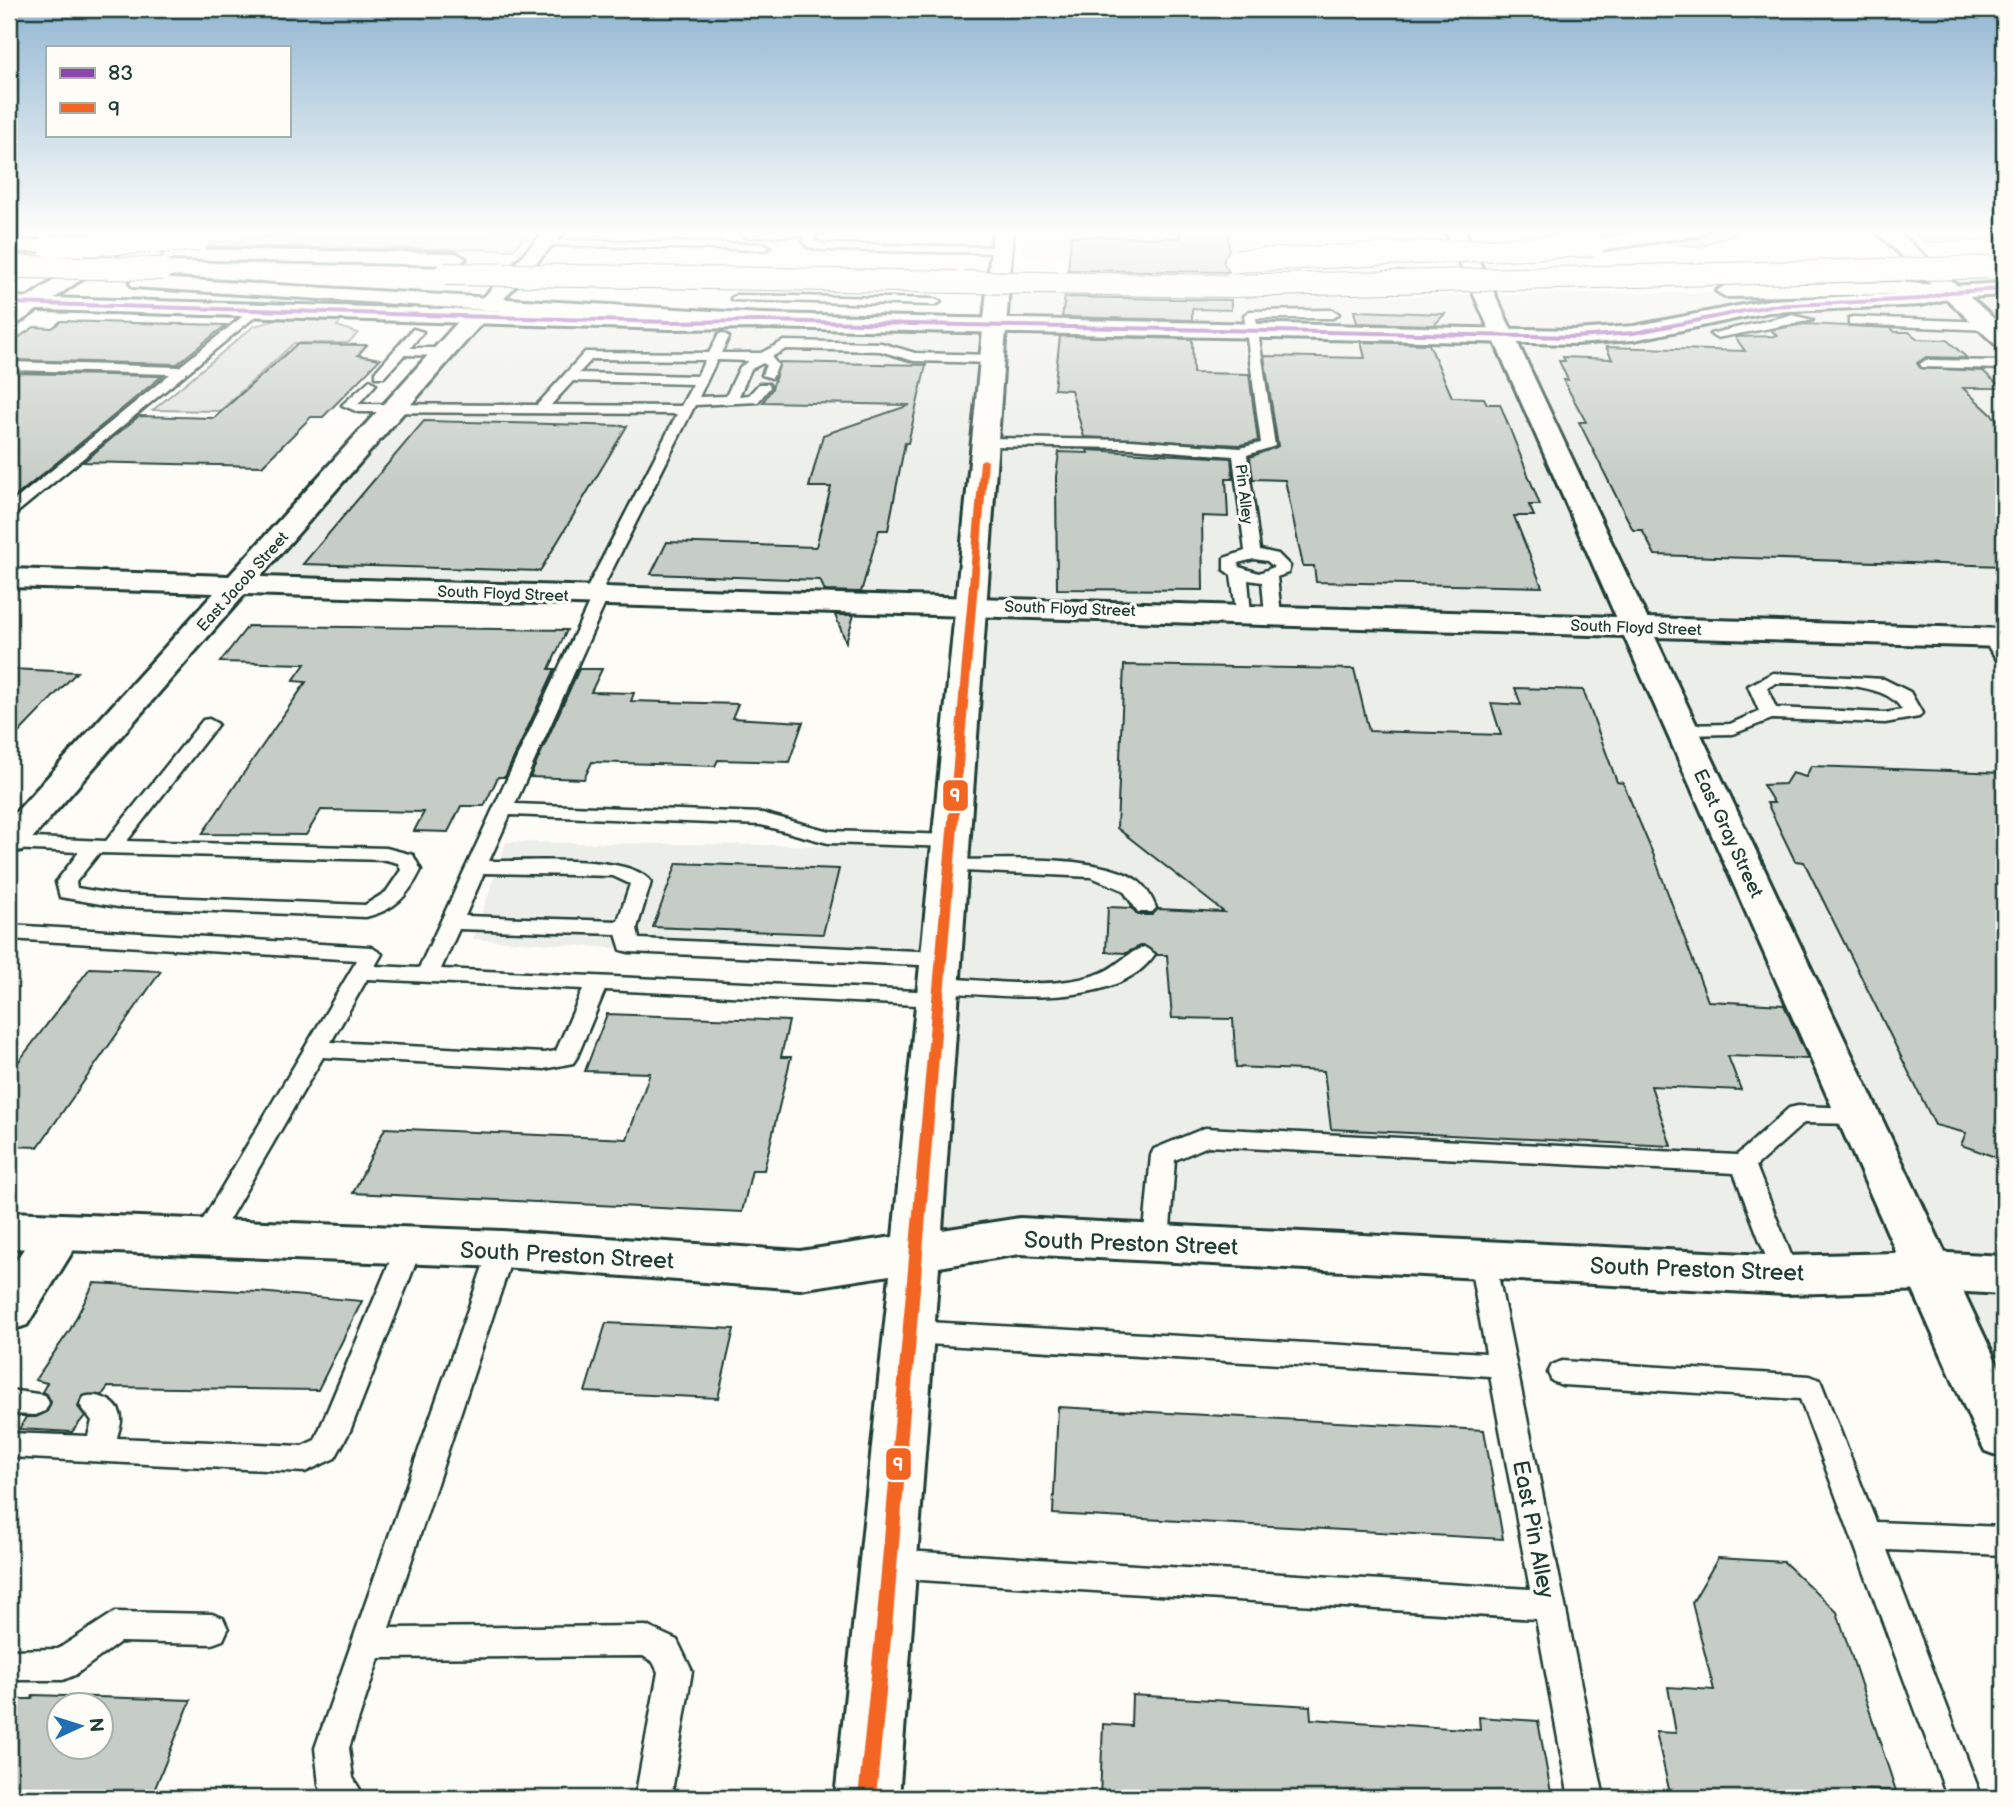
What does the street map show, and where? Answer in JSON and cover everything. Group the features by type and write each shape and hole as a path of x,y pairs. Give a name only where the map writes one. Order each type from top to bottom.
{"main road":[{"name":"East Jacob Street","path":"9,843 479,313"},
{"path":"530,313 727,327 762,321 1252,332 1617,336 1734,313"},
{"path":"867,1798 996,313"},
{"name":"East Gray Street","path":"1492,313 2004,1435"},
{"path":"1978,313 1994,325"},
{"name":"South Floyd Street","path":"9,578 1634,626 1999,644"},
{"name":"South Preston Street","path":"9,1230 502,1250 800,1270 1020,1236 1786,1275 1930,1271 2004,1275"},
{"path":"9,1311 60,1233"}],"lane":[{"path":"9,512 253,313"},
{"path":"427,975 596,596 732,313"},
{"path":"1252,332 1252,314 1333,314"},
{"path":"1716,334 1791,319 1807,320"},
{"path":"1853,321 1994,325"},
{"path":"1688,323 1739,342"},
{"path":"417,332 349,405 358,408 541,409 687,406 753,399 766,381 772,366 765,357"},
{"name":"Pin Alley","path":"1252,332 1268,446 1240,452 1253,554"},
{"path":"730,401 746,367 784,345 881,347 914,357 993,359"},
{"path":"401,351 445,352"},
{"path":"541,409 589,355 765,357"},
{"path":"1926,364 2004,365"},
{"path":"9,366 182,371"},
{"path":"569,377 700,380"},
{"path":"985,442 1131,444 1240,452"},
{"path":"1253,554 1272,557 1282,566 1282,570 1269,577 1239,574 1232,570 1230,561 1253,554"},
{"path":"1239,574 1242,614"},
{"path":"1269,577 1273,615"},
{"path":"1682,730 1733,729 1769,713 1885,718 1913,713 1913,708 1899,692 1878,683 1773,678 1757,686 1769,713"},
{"path":"9,843 102,847 386,853 406,859 411,870 400,891 387,906 366,911 86,899 67,893 66,882 102,847 209,724"},
{"path":"503,809 762,819 828,836 1101,873 1126,882 1141,895 1145,908"},
{"path":"476,867 613,870 631,874 641,882 626,928 629,945 940,981"},
{"path":"450,922 626,928"},
{"path":"9,932 371,954 204,1240"},
{"path":"362,972 597,983 940,981 1093,985 1133,969 1144,954"},
{"path":"316,1049 544,1061 565,1057 597,983"},
{"path":"1156,1244 1163,1155 1205,1137 1743,1164 1798,1114 1859,1116"},
{"path":"1743,1164 1786,1275"},
{"path":"9,1445 305,1459 325,1449 335,1431 410,1247"},
{"path":"347,1798 336,1785 331,1748 502,1250"},
{"name":"East Pin Alley","path":"1482,1260 1587,1798"},
{"path":"909,1332 1502,1365"},
{"path":"1562,1373 1810,1388 1965,1798"},
{"path":"94,1405 107,1418 100,1449"},
{"path":"1866,1535 2004,1541"},
{"path":"889,1564 1549,1605"},
{"path":"9,1665 64,1664 115,1627 212,1629"},
{"path":"366,1643 646,1641 665,1651 675,1671 653,1798"}],"shaded area":[{"path":"1004,313 2004,313 2004,1412 1933,1277 1723,1267 917,1253 940,969 473,939 506,842 951,847 972,605 239,585 474,318 1002,326"},
{"path":"280,319 341,321 337,326 358,333 348,343 294,343 220,411 153,410 254,326"}],"building":[{"path":"1063,313 1192,313 1192,320 1062,317"},
{"path":"1355,313 1445,314 1434,325 1357,323"},
{"path":"61,321 226,325 177,364 9,360 9,344 34,327 52,328"},
{"path":"1805,324 1891,328 1895,332 1909,332 1918,339 1947,340 1967,358 1926,357 1917,363 1920,368 1983,371 2002,388 1963,388 2004,426 2004,566 1655,555 1642,530 1633,530 1579,422 1586,422 1563,380 1568,380 1559,361 1565,361 1563,357 1612,359 1606,347 1745,351 1735,337 1777,336 1771,330"},
{"path":"1060,336 1192,339 1193,373 1249,374 1258,441 1240,445 1084,437 1071,390 1054,389"},
{"path":"1361,342 1429,344 1452,397 1484,398 1487,404 1500,404 1540,505 1529,505 1534,516 1514,516 1542,587 1316,582 1314,566 1303,566 1285,480 1253,479 1250,457 1278,446 1264,356 1365,358"},
{"path":"297,344 367,345 358,355 380,359 323,417 311,417 262,466 83,462 139,416 214,418"},
{"path":"780,362 926,365 908,443 905,443 888,530 879,530 861,592 825,591 820,580 651,574 667,542 816,547 831,487 809,487 823,435 910,405 763,402 772,389"},
{"path":"9,373 162,376 9,502"},
{"path":"424,421 627,426 540,571 303,564"},
{"path":"1087,450 1231,458 1233,479 1226,479 1228,517 1202,516 1203,590 1057,589 1056,477 1059,452 1088,453"},
{"path":"835,615 854,615 846,642"},
{"path":"248,626 567,630 549,669 555,669 505,777 498,777 484,806 461,806 448,832 414,831 424,812 321,810 306,835 202,834 306,682 293,681 305,664 220,662"},
{"path":"1124,665 1354,669 1369,731 1501,735 1491,703 1521,705 1515,688 1583,690 1617,782 1623,783 1654,856 1708,1001 1784,1005 1808,1059 1728,1056 1741,1090 1651,1086 1671,1146 1331,1129 1324,1071 1236,1067 1233,1019 1172,1018 1167,955 1157,955 1143,945 1126,953 1106,952 1108,907 1132,908 1138,915 1152,915 1158,909 1224,912 1117,828"},
{"path":"9,669 77,672 9,743"},
{"path":"579,669 602,669 591,692 634,693 631,701 738,704 732,718 803,722 789,762 718,760 715,766 592,762 584,779 530,777"},
{"path":"1811,766 2004,773 2004,1160 1961,1145 1966,1133 1935,1125 1804,862 1795,861 1767,803 1774,803 1763,785 1785,784 1792,773 1806,777"},
{"path":"677,863 839,869 823,934 653,927"},
{"path":"90,968 161,971 38,1147 9,1146 9,1074"},
{"path":"607,1014 789,1021 781,1057 791,1057 764,1170 752,1170 742,1212 353,1193 385,1128 627,1139 650,1073 585,1071"},
{"path":"94,1283 362,1301 318,1390 108,1387 102,1395 82,1396 78,1407 85,1416 72,1432 19,1429 26,1417 36,1417 47,1412 51,1402 47,1394 42,1392 47,1383 35,1380 70,1330"},
{"path":"606,1323 734,1329 718,1398 585,1392"},
{"path":"1058,1407 1484,1430 1503,1539 1053,1514"},
{"path":"1718,1558 1784,1562 1837,1612 1896,1791 1852,1789 1855,1798 1671,1798 1656,1732 1676,1733 1668,1687 1714,1690 1692,1603"},
{"path":"33,1695 46,1695 46,1762 116,1762 116,1698 191,1700 151,1798 9,1798 9,1699 32,1699"},
{"path":"1132,1695 1310,1706 1311,1719 1480,1730 1479,1717 1538,1721 1552,1798 1100,1798 1103,1724 1131,1726"}],"transit line":[{"name":"83","path":"368,313 669,322 762,321 1575,337 1634,333 1732,313"},
{"name":"9","path":"867,1798 885,1617 984,461"}]}
